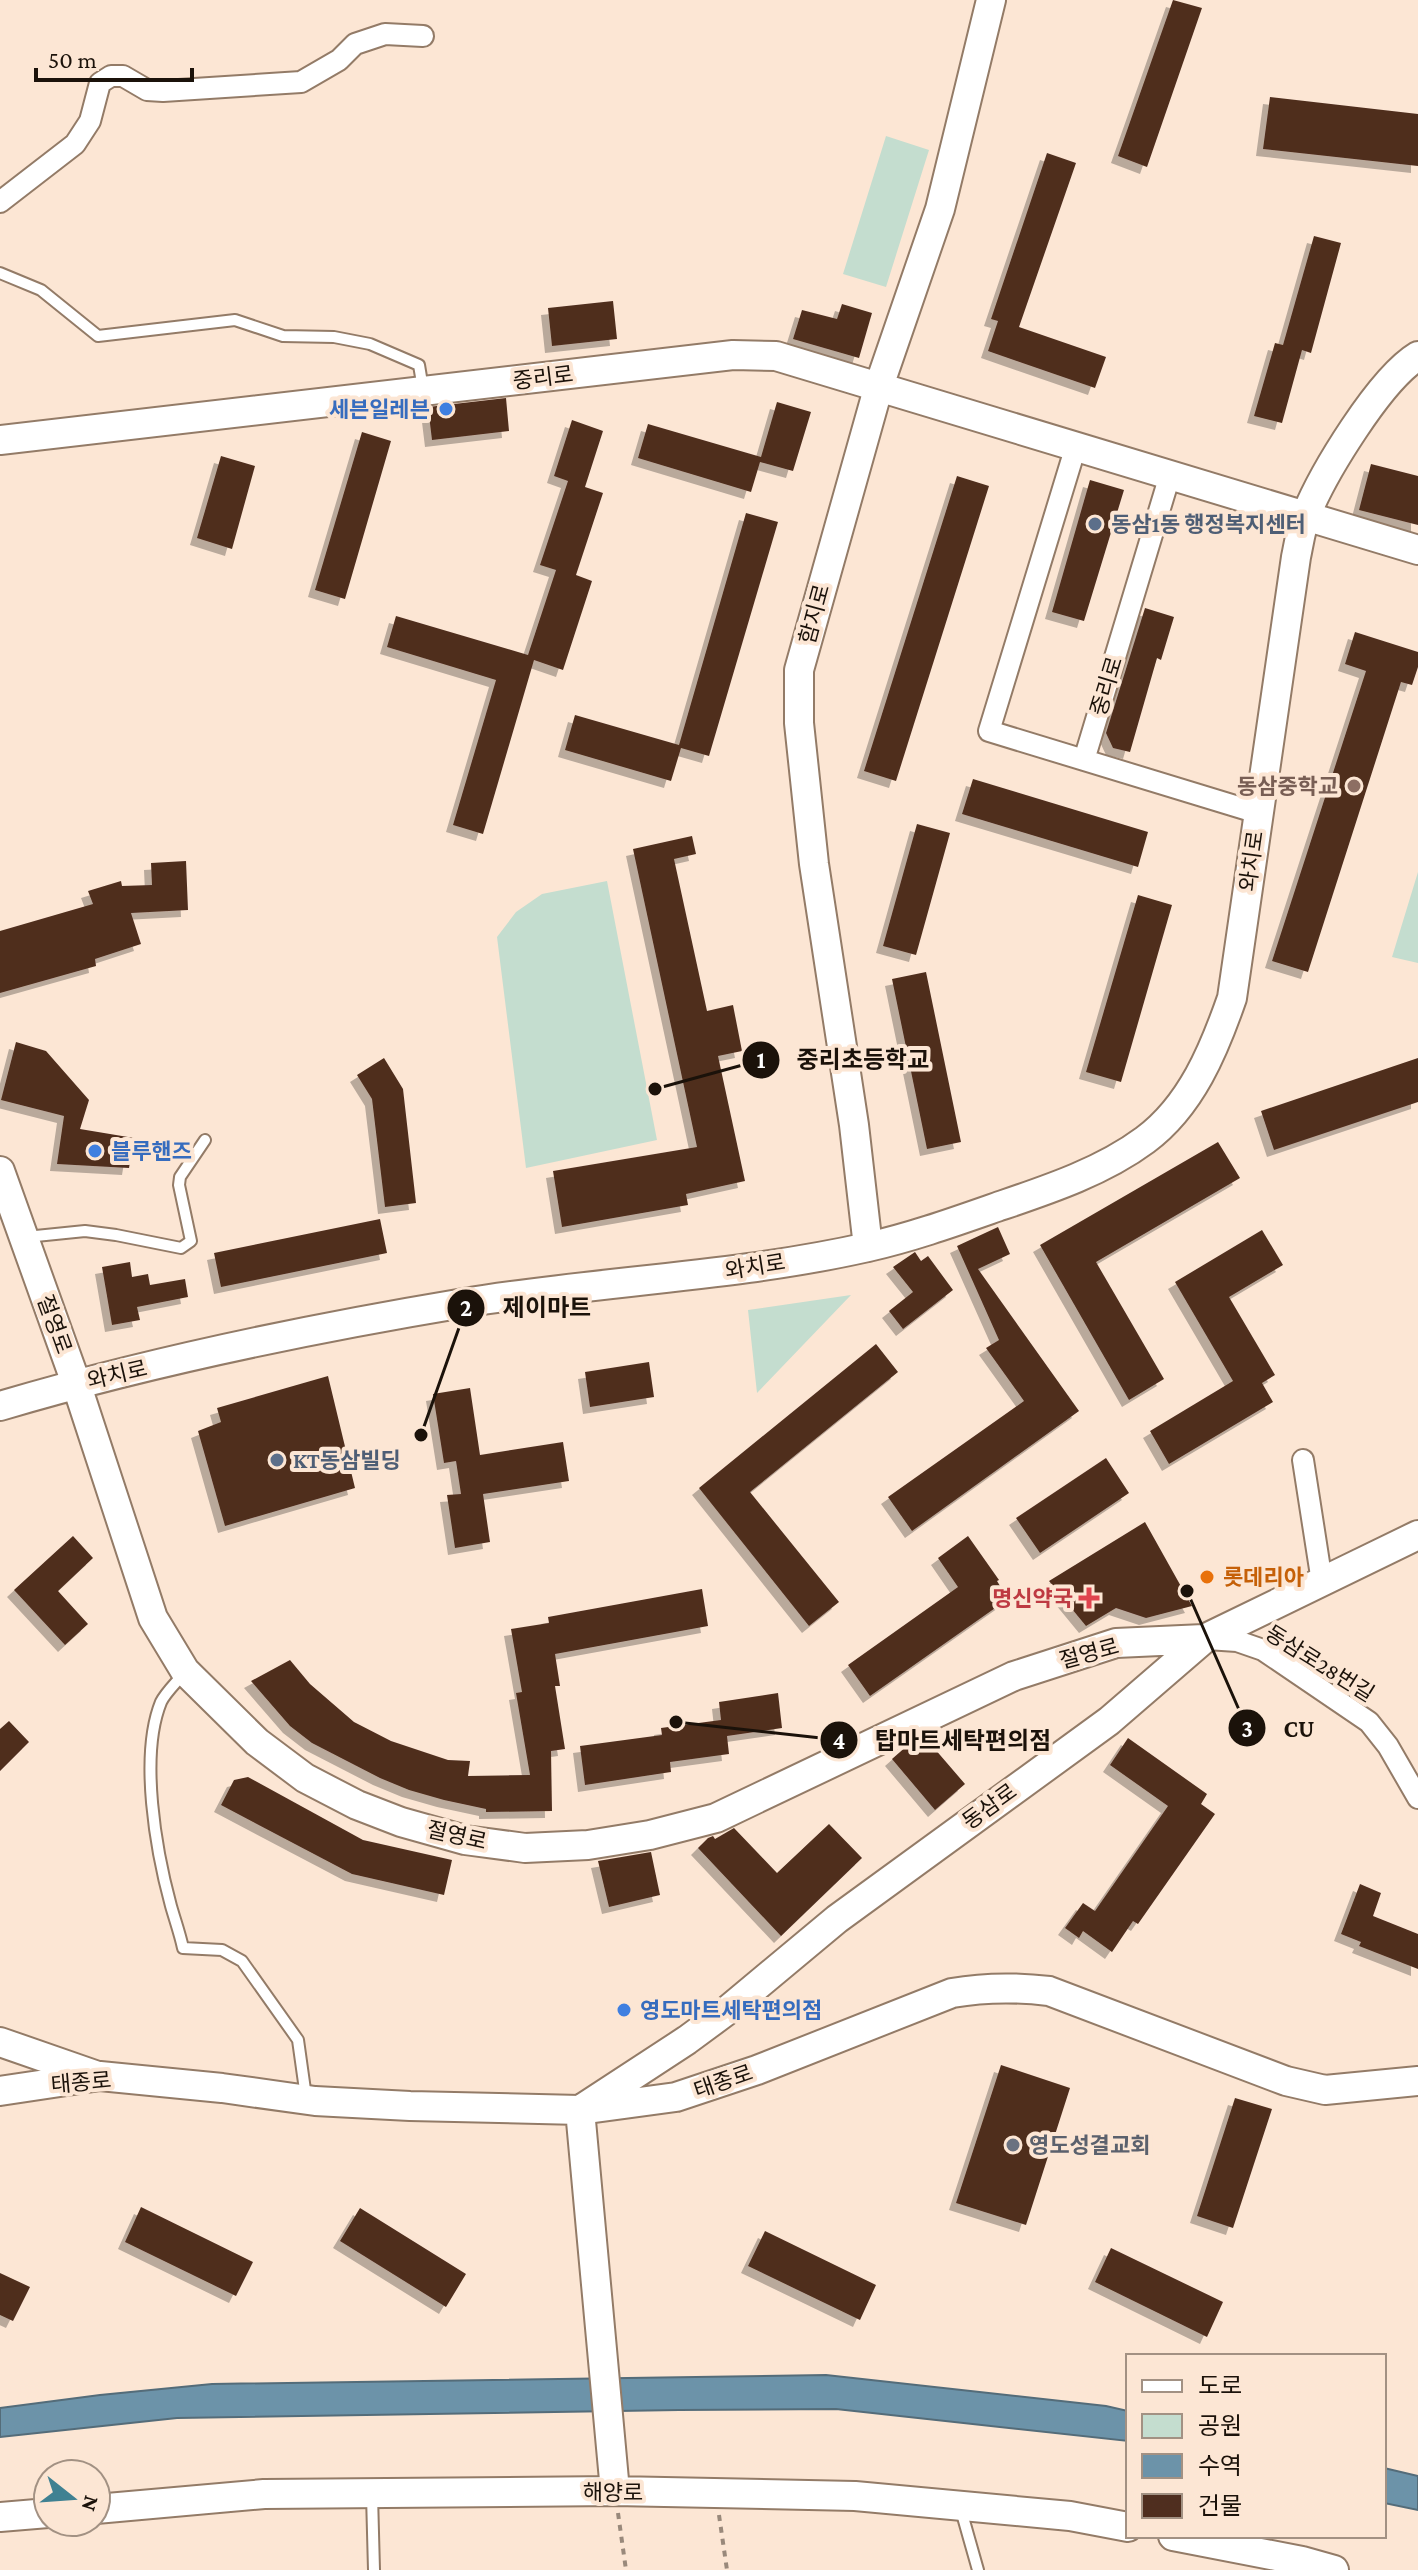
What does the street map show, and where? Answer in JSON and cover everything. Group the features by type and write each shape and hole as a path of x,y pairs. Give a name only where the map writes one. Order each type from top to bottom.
{"main road":[{"name":"함지로","path":"868,1247 854,1125 814,864 799,723 799,670 878,389 940,209 991,0"},
{"name":"중리로","path":"0,440 733,355 776,356 1418,550"},
{"name":"와치로","path":"0,1406 76,1383 260,1341 466,1303 752,1268 868,1247 931,1230 1053,1187 1087,1173 1143,1142 1164,1125 1185,1101 1219,1034 1232,998 1296,557 1305,516 1326,475 1365,414 1387,385 1418,356"},
{"name":"절영로","path":"0,1171 76,1383 153,1618 185,1671 257,1742 305,1778 357,1805 401,1822 465,1840 525,1848 588,1845 650,1835 716,1818 1014,1676 1116,1643 1204,1639"},
{"name":"동삼로","path":"580,2110 729,2009 849,1910 1109,1721 1204,1639 1418,1535"},
{"name":"태종로","path":"0,2091 100,2076 306,2099 410,2106 580,2110 676,2097 757,2070 952,1993 982,1987 1012,1986 1049,1991 1286,2081 1325,2090 1418,2081"},
{"path":"0,2042 100,2076"},
{"path":"580,2110 615,2491"},
{"name":"해양로","path":"112,2508 264,2494 615,2491 855,2496 1070,2516 1126,2527"},
{"path":"0,2517 32,2514"},
{"path":"1183,2538 1334,2570"}],"street":[{"path":"0,202 75,144 90,121 100,83 111,76 123,76 147,90 163,91 301,82 339,60 355,44 385,34 423,36"},
{"name":"와치로","path":"1076,446 989,731 1258,813"},
{"name":"중리로","path":"1084,760 1170,475"},
{"path":"1303,1460 1322,1582"},
{"name":"동삼로28번길","path":"1204,1639 1237,1641 1263,1650 1369,1722 1388,1746 1418,1798"}],"lane":[{"path":"0,273 41,290 98,336 235,320 283,336 334,337 370,344 419,365 423,391"},
{"path":"24,1237 85,1231 181,1248 191,1241 180,1177 205,1140"},
{"path":"185,1671 162,1700 151,1752 151,1784 159,1852 183,1948 222,1950 242,1961 298,2040 306,2099"},
{"path":"372,2493 374,2570"},
{"path":"960,2506 978,2570"}],"path":[{"path":"615,2491 626,2570"},
{"path":"715,2493 727,2570"}],"green space":[{"path":"886,136 929,150 886,287 843,274"},
{"path":"1418,872 1418,963 1392,957"},
{"path":"607,881 657,1140 526,1168 497,937 516,912 542,894"},
{"path":"851,1295 757,1393 748,1310"}],"water":[{"path":"826,2375 1106,2406 1126,2411 1126,2441 836,2409 177,2418 0,2437 0,2408 212,2384"},
{"path":"1386,2468 1418,2476 1418,2510 1386,2503"}],"building":[{"path":"1173,0 1202,8 1147,167 1118,156"},
{"path":"1270,97 1418,114 1418,166 1263,149"},
{"path":"1047,153 1076,163 1019,327 1106,357 1095,388 988,351 998,321 991,319"},
{"path":"1314,236 1341,243 1311,353 1302,350 1282,423 1254,416 1275,343 1283,345"},
{"path":"613,301 617,339 552,346 548,308"},
{"path":"842,304 872,313 859,358 793,339 802,310 837,319"},
{"path":"506,398 509,431 432,440 428,407"},
{"path":"777,402 811,412 793,471 760,462 751,492 638,458 648,424 761,457"},
{"path":"572,420 603,431 585,487 603,493 576,575 592,581 563,670 534,660 483,834 453,825 496,680 387,647 396,616 528,655 556,570 540,565 568,481 554,476"},
{"path":"362,432 391,441 345,599 315,590"},
{"path":"221,456 255,466 232,549 197,538"},
{"path":"1371,464 1418,476 1418,525 1359,510"},
{"path":"957,476 989,486 896,781 864,771"},
{"path":"1090,480 1124,490 1084,621 1052,612"},
{"path":"746,513 778,522 709,756 681,748 671,781 565,750 575,715 679,745"},
{"path":"1145,608 1174,617 1161,660 1157,658 1130,752 1113,748 1106,733"},
{"path":"1355,632 1418,652 1418,667 1412,685 1401,682 1308,972 1272,961 1366,671 1345,664"},
{"path":"973,779 1148,832 1138,867 962,814"},
{"path":"917,824 950,833 916,955 883,946"},
{"path":"692,836 696,854 674,859 707,1011 733,1005 742,1051 718,1056 745,1181 686,1194 688,1205 562,1227 553,1171 697,1147 633,849"},
{"path":"186,861 188,910 131,913 141,944 95,959 96,966 0,993 0,931 93,904 88,891 121,881 122,886 152,885 151,863"},
{"path":"1138,895 1172,905 1121,1082 1086,1072"},
{"path":"926,972 961,1142 927,1149 892,979"},
{"path":"16,1042 46,1051 89,1100 80,1129 134,1138 129,1168 57,1164 64,1116 1,1100"},
{"path":"384,1058 403,1089 416,1203 385,1207 372,1099 357,1075"},
{"path":"1418,1058 1418,1102 1274,1150 1261,1111"},
{"path":"1218,1142 1240,1178 1096,1262 1164,1379 1129,1400 1040,1245"},
{"path":"380,1219 387,1253 221,1287 214,1253"},
{"path":"998,1227 1010,1254 978,1269 1079,1411 912,1531 888,1497 1024,1401 986,1348 999,1340 957,1246"},
{"path":"1262,1230 1283,1265 1229,1297 1275,1375 1262,1383 1273,1402 1169,1464 1150,1431 1233,1381 1175,1282"},
{"path":"915,1252 921,1261 928,1256 953,1290 903,1329 889,1311 913,1292 893,1267"},
{"path":"130,1262 132,1277 148,1274 150,1285 185,1279 188,1297 137,1307 140,1320 112,1325 102,1267"},
{"path":"876,1344 898,1372 750,1492 839,1602 809,1626 699,1488"},
{"path":"649,1362 654,1397 590,1407 585,1372"},
{"name":"KT동삼빌딩","path":"328,1376 355,1488 225,1526 198,1431 221,1422 217,1408"},
{"path":"470,1388 480,1455 563,1442 569,1481 483,1494 490,1542 455,1548 447,1495 461,1494 456,1461 444,1463 433,1394"},
{"path":"1106,1458 1129,1493 1040,1553 1016,1518"},
{"path":"1145,1522 1192,1606 1146,1618 1116,1608 1086,1626 1049,1581"},
{"path":"73,1536 93,1558 58,1591 88,1624 65,1645 14,1590"},
{"path":"968,1536 999,1580 1008,1599 870,1696 848,1665 958,1587 938,1558"},
{"path":"702,1589 708,1626 555,1654 560,1686 555,1686 565,1749 551,1751 552,1811 486,1812 486,1809 409,1790 380,1778 312,1743 290,1726 251,1681 290,1660 310,1684 354,1722 391,1741 448,1760 470,1761 468,1776 530,1775 516,1693 522,1692 511,1629 549,1623 548,1617"},
{"path":"778,1693 782,1728 727,1736 729,1754 670,1762 671,1772 585,1785 580,1746 662,1735 661,1728 721,1720 719,1702"},
{"path":"9,1721 29,1742 0,1771 0,1729"},
{"path":"1128,1738 1207,1794 1201,1804 1215,1814 1138,1924 1133,1921 1112,1952 1083,1931 1079,1938 1065,1928 1083,1903 1095,1911 1168,1806 1110,1765"},
{"path":"928,1741 965,1784 935,1810 892,1759 908,1745 915,1752"},
{"path":"248,1777 363,1840 452,1860 444,1895 352,1874 221,1805 234,1780"},
{"path":"829,1824 862,1858 781,1936 698,1848 708,1838 713,1836 715,1839 734,1828 777,1873"},
{"path":"651,1852 660,1895 609,1907 598,1861"},
{"path":"1360,1884 1381,1893 1373,1916 1418,1934 1418,1969 1359,1946 1361,1942 1341,1934"},
{"name":"영도성결교회","path":"1001,2065 1070,2088 1026,2225 956,2203"},
{"path":"1235,2098 1272,2109 1233,2228 1197,2216"},
{"path":"141,2207 253,2262 236,2296 125,2242"},
{"path":"360,2208 466,2274 446,2307 340,2241"},
{"path":"765,2231 876,2285 860,2320 748,2266"},
{"path":"1111,2248 1223,2302 1207,2337 1095,2282"},
{"path":"0,2273 30,2287 13,2321 0,2315"}],"place":[{"name":"세븐일레븐","path":"446,409"},
{"name":"동삼1동 행정복지센터","path":"1095,524"},
{"name":"동삼중학교","path":"1354,786"},
{"name":"중리초등학교","path":"655,1089"},
{"name":"블루핸즈","path":"95,1151"},
{"name":"제이마트","path":"421,1435"},
{"name":"KT동삼빌딩","path":"277,1460"},
{"name":"롯데리아","path":"1207,1577"},
{"name":"CU","path":"1187,1591"},
{"name":"명신약국","path":"1089,1598"},
{"name":"탑마트세탁편의점","path":"676,1722"},
{"name":"영도마트세탁편의점","path":"624,2010"},
{"name":"영도성결교회","path":"1013,2145"}]}
